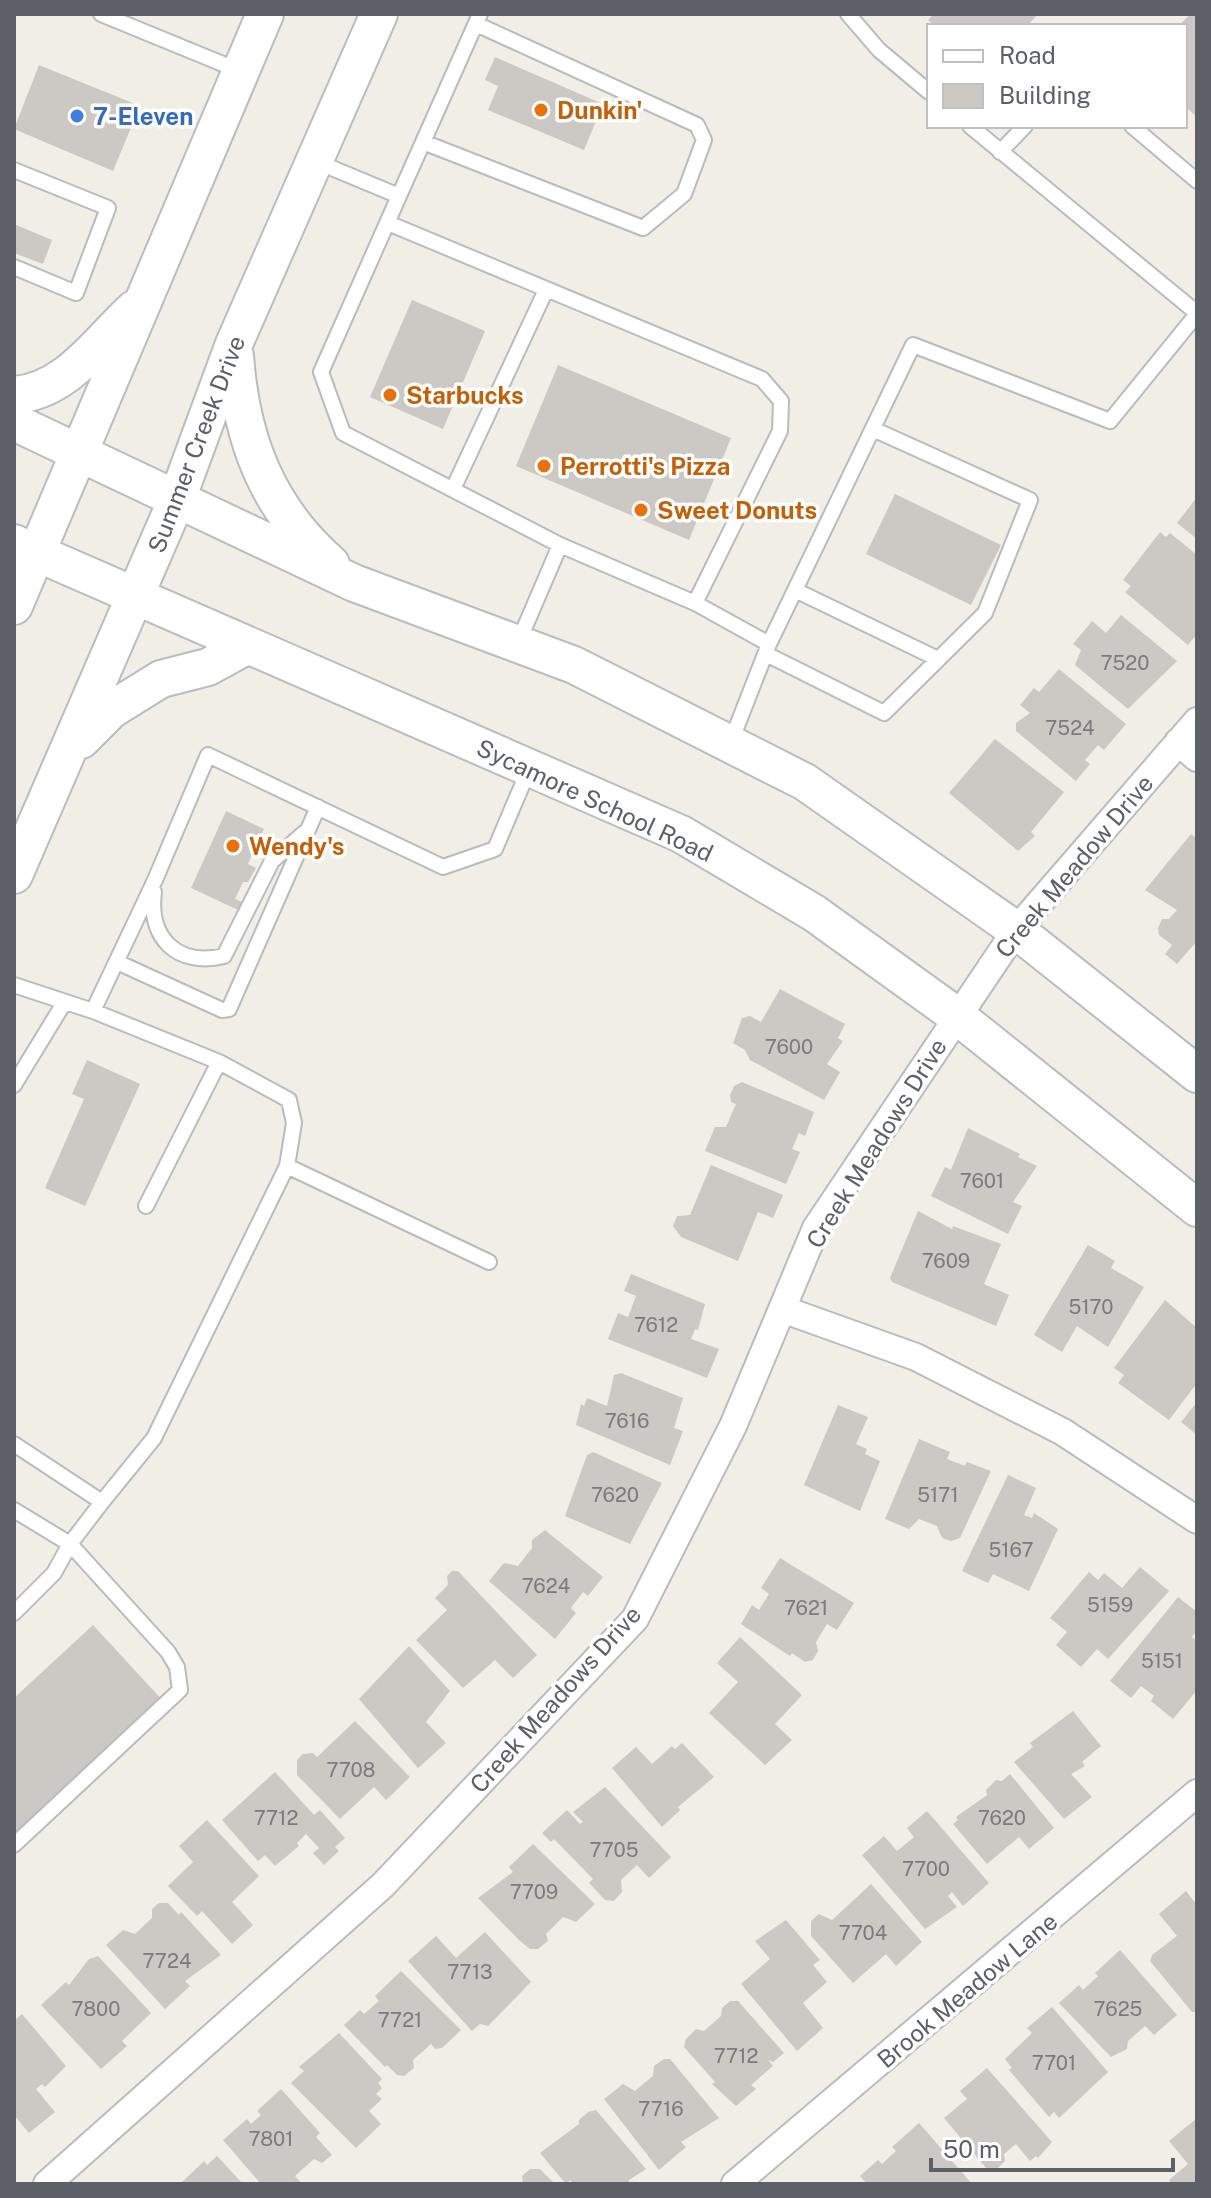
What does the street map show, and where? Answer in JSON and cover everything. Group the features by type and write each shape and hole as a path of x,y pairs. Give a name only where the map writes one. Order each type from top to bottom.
{"main road":[{"path":"14,606 25,548 79,453 265,14"},
{"name":"Summer Creek Drive","path":"14,875 177,499 234,344 379,14"},
{"path":"14,395 33,394 64,378 144,300"},
{"path":"234,344 237,387 247,440 265,479 287,517 318,553 354,583"},
{"path":"14,422 354,583 574,665 805,782 1016,930 1197,1074"},
{"name":"Sycamore School Road","path":"25,548 681,834 814,913 957,1016 1197,1208"},
{"path":"65,756 111,710 161,679 208,667 248,645"}],"street":[{"name":"Creek Meadow Drive","path":"957,1016 1016,930 1187,750 1197,721"},
{"name":"Creek Meadows Drive","path":"47,2184 383,1885 635,1619 733,1426 816,1228 957,1016"},
{"path":"782,1309 916,1357 1063,1432 1197,1520"},
{"name":"Brook Meadow Lane","path":"735,2184 1197,1793"}],"lane":[{"path":"101,14 241,71"},
{"path":"868,14 853,20 879,50 927,90"},
{"path":"423,142 643,228 684,194 704,140 697,125 478,19 423,142 399,196 388,223 321,372 343,433 560,545 695,603 767,649 884,713 985,613 1030,500 873,429"},
{"path":"730,744 767,649 913,345 1110,421 1197,314 972,128"},
{"path":"1000,152 1023,128"},
{"path":"1134,128 1197,181"},
{"path":"315,160 399,196"},
{"path":"14,170 108,208 76,293 14,267"},
{"path":"388,223 545,292 762,379 781,401 780,431 695,603"},
{"path":"453,489 545,292"},
{"path":"517,644 560,545"},
{"path":"795,590 938,659"},
{"path":"93,1011 155,880 208,755 443,867 495,849 529,768"},
{"path":"117,962 222,1010 229,1009 318,807"},
{"path":"155,880 151,916 161,938 182,954 204,961 224,956 272,861 308,830"},
{"path":"14,985 93,1011 219,1062 289,1100 294,1123 287,1166 154,1438 70,1544 54,1573 14,1613"},
{"path":"14,1085 64,1003"},
{"path":"146,1206 219,1062"},
{"path":"287,1166 489,1262"},
{"path":"14,1444 102,1502"},
{"path":"14,1510 70,1544 168,1652 177,1667 180,1690 14,1845"}],"building":[{"path":"934,14 1038,14 1029,24 933,24 928,20"},
{"path":"1190,14 1197,14 1197,117 1187,108 1187,24 1181,24"},
{"path":"495,57 603,104 584,150 488,110 498,86 485,80"},
{"name":"7-Eleven","path":"39,65 140,106 113,171 14,129"},
{"path":"14,224 52,240 43,264 14,253"},
{"path":"412,300 485,331 443,429 370,397"},
{"path":"558,365 731,438 689,540 516,466"},
{"path":"895,494 1001,545 971,605 866,554"},
{"path":"1197,497 1197,539 1177,523"},
{"path":"1160,532 1166,537 1170,533 1197,555 1197,634 1188,645 1125,592 1131,586 1123,580"},
{"path":"1121,615 1177,661 1128,709 1075,665 1081,650 1073,644 1092,621 1106,633"},
{"path":"1059,669 1126,724 1104,750 1098,745 1085,760 1090,764 1076,781 1016,731 1016,723 1030,713 1020,705 1034,688 1039,692"},
{"path":"995,739 1064,792 1031,832 1035,836 1018,851 949,793"},
{"name":"Wendy's","path":"226,811 264,829 248,864 256,868 248,882 243,882 235,899 242,902 238,910 191,888"},
{"path":"1191,834 1197,839 1197,941 1177,964 1165,954 1172,945 1159,935 1158,928 1162,919 1169,919 1177,910 1145,890"},
{"path":"780,989 845,1024 838,1038 843,1041 827,1064 840,1072 824,1100 750,1060 745,1050 733,1043 742,1018 750,1016 761,1022"},
{"path":"87,1060 140,1084 85,1206 45,1188 84,1099 72,1094"},
{"path":"742,1082 814,1112 805,1136 799,1133 792,1149 800,1152 786,1184 705,1151 715,1127 726,1127 736,1104 731,1102 730,1095 734,1086"},
{"path":"968,1128 1037,1166 1013,1202 1022,1206 1008,1234 931,1196 945,1167 951,1170"},
{"path":"711,1165 783,1195 773,1218 758,1212 738,1261 681,1237 673,1226 677,1216 690,1215"},
{"path":"918,1211 952,1229 953,1226 1001,1244 984,1284 1009,1295 996,1326 892,1282 890,1278"},
{"path":"1088,1245 1115,1261 1111,1268 1144,1287 1108,1347 1077,1326 1062,1352 1034,1335"},
{"path":"631,1274 705,1304 698,1330 695,1329 691,1339 719,1349 707,1378 608,1339 618,1313 628,1317 636,1296 624,1291"},
{"path":"1165,1300 1197,1328 1197,1383 1169,1420 1118,1383 1124,1375 1114,1368"},
{"path":"621,1373 683,1398 674,1428 683,1431 670,1465 576,1425 581,1404 584,1406 587,1398 607,1406 614,1375"},
{"path":"1197,1402 1197,1435 1181,1422"},
{"path":"838,1405 868,1417 856,1444 867,1449 865,1454 880,1461 860,1511 804,1485"},
{"path":"919,1439 950,1452 947,1459 991,1471 960,1538 951,1541 942,1538 937,1526 919,1519 909,1529 885,1519"},
{"path":"593,1452 662,1483 630,1544 565,1516 587,1455"},
{"path":"1008,1475 1036,1488 1024,1515 1032,1518 1034,1513 1058,1529 1029,1591 993,1574 988,1583 962,1571"},
{"path":"545,1530 603,1577 588,1596 583,1592 571,1608 576,1613 555,1639 489,1581 504,1563 518,1566 532,1548 532,1540"},
{"path":"780,1558 854,1603 837,1630 827,1624 816,1642 818,1651 813,1660 805,1662 792,1653 790,1656 741,1624 752,1605 759,1610 769,1594 761,1588"},
{"path":"1140,1567 1169,1591 1108,1659 1097,1649 1081,1667 1056,1645 1067,1632 1050,1618 1089,1572 1098,1580 1104,1573 1122,1588"},
{"path":"452,1571 458,1571 537,1655 513,1678 495,1660 463,1688 416,1640 447,1610 435,1598 448,1585 447,1576"},
{"path":"1178,1597 1197,1612 1197,1630 1192,1637 1197,1641 1197,1690 1173,1719 1151,1701 1154,1696 1141,1686 1131,1698 1110,1681"},
{"path":"93,1625 164,1702 14,1841 14,1698"},
{"path":"740,1637 802,1695 775,1724 792,1740 765,1765 709,1713 738,1682 717,1663"},
{"path":"409,1646 450,1691 426,1722 446,1743 418,1768 359,1699"},
{"path":"1073,1711 1101,1746 1082,1762 1085,1766 1071,1774 1092,1797 1064,1819 1014,1762 1033,1747 1030,1743"},
{"path":"355,1721 410,1777 386,1800 374,1787 340,1819 297,1775 297,1760 303,1754 313,1753 317,1757"},
{"path":"682,1743 714,1777 678,1807 680,1810 662,1827 612,1768 636,1747 652,1764 672,1746 675,1749"},
{"path":"275,1772 314,1815 320,1810 345,1838 335,1847 339,1851 324,1865 313,1853 319,1848 306,1834 297,1843 299,1846 275,1866 265,1855 258,1861 222,1820"},
{"path":"1010,1774 1054,1828 1029,1849 1019,1837 987,1864 953,1824 958,1820 956,1817 987,1795 986,1790 996,1780 1002,1781"},
{"path":"605,1787 671,1857 649,1878 637,1865 621,1880 622,1892 614,1901 605,1900 589,1883 593,1879 554,1839 551,1842 542,1833 567,1810 580,1824 583,1822 573,1812"},
{"path":"927,1811 989,1883 963,1906 952,1892 948,1896 957,1907 925,1929 862,1855 884,1836 897,1851 914,1837 907,1828"},
{"path":"207,1820 259,1876 232,1902 253,1925 232,1944 202,1911 197,1916 168,1886 193,1862 179,1846"},
{"path":"533,1844 595,1904 576,1922 563,1917 546,1934 548,1941 538,1949 530,1949 519,1940 478,1898 513,1872 509,1867"},
{"path":"871,1884 922,1942 896,1966 886,1954 853,1983 811,1936 811,1921 819,1914 832,1920"},
{"path":"1186,1891 1197,1905 1197,2012 1192,2012 1150,1961 1152,1955 1177,1936 1159,1914"},
{"path":"159,1903 168,1903 179,1915 181,1912 221,1955 185,1981 190,1986 165,2009 106,1945 123,1930 135,1934 152,1918 152,1909"},
{"path":"786,1920 820,1960 813,1965 827,1982 803,2003 823,2028 797,2051 741,1984 770,1959 755,1941"},
{"path":"485,1932 531,1982 488,2026 480,2024 472,2031 408,1961 436,1936 456,1958"},
{"path":"1120,1950 1177,2015 1154,2035 1145,2026 1128,2041 1127,2049 1111,2057 1059,2003 1079,1985 1083,1990 1098,1976 1095,1973"},
{"path":"98,1956 151,2013 122,2041 127,2046 101,2069 41,2005 66,1982 69,1985 89,1959"},
{"path":"401,1971 461,2030 442,2048 435,2049 431,2044 413,2060 414,2068 404,2076 397,2075 387,2065 385,2067 344,2025 360,2010 364,2014 379,2001 375,1996"},
{"path":"730,2001 738,2001 784,2053 773,2062 768,2060 773,2066 751,2085 756,2089 736,2106 712,2084 715,2082 684,2047 686,2039 696,2029 704,2031 721,2016 722,2008"},
{"path":"1052,2007 1108,2072 1059,2118 1054,2112 1049,2117 1009,2070 1012,2068 1005,2059 1032,2033 1027,2028"},
{"path":"22,2014 66,2066 45,2087 42,2084 36,2089 55,2112 29,2133 14,2115 14,2021"},
{"path":"339,2033 382,2079 378,2083 382,2088 376,2094 382,2099 369,2111 381,2124 356,2148 291,2083 304,2071 299,2067"},
{"path":"664,2059 670,2059 719,2118 681,2142 686,2147 659,2170 604,2099 623,2084 635,2091 653,2076 654,2066"},
{"path":"987,2068 1052,2142 1038,2158 1036,2156 1030,2161 1016,2144 1004,2154 1005,2161 996,2170 986,2168 944,2118 967,2099 960,2091"},
{"path":"281,2089 320,2133 316,2137 332,2155 322,2163 314,2159 295,2176 302,2184 261,2184 223,2140 247,2119 251,2124 261,2115 257,2111"},
{"path":"596,2110 646,2169 629,2180 629,2184 573,2184 570,2180 566,2184 540,2153 579,2124 588,2112"},
{"path":"1197,2118 1197,2184 1172,2184 1169,2180 1188,2164 1169,2141"},
{"path":"919,2123 972,2184 867,2184 860,2176 878,2160 882,2164 896,2151 892,2147"},
{"path":"217,2156 243,2184 180,2184 204,2161 207,2165"},
{"path":"530,2169 540,2169 555,2184 523,2184 522,2176"}],"place":[{"name":"Dunkin'","path":"541,110"},
{"name":"7-Eleven","path":"77,116"},
{"name":"Starbucks","path":"390,395"},
{"name":"Perrotti's Pizza","path":"544,466"},
{"name":"Sweet Donuts","path":"641,510"},
{"name":"Wendy's","path":"233,846"}]}
